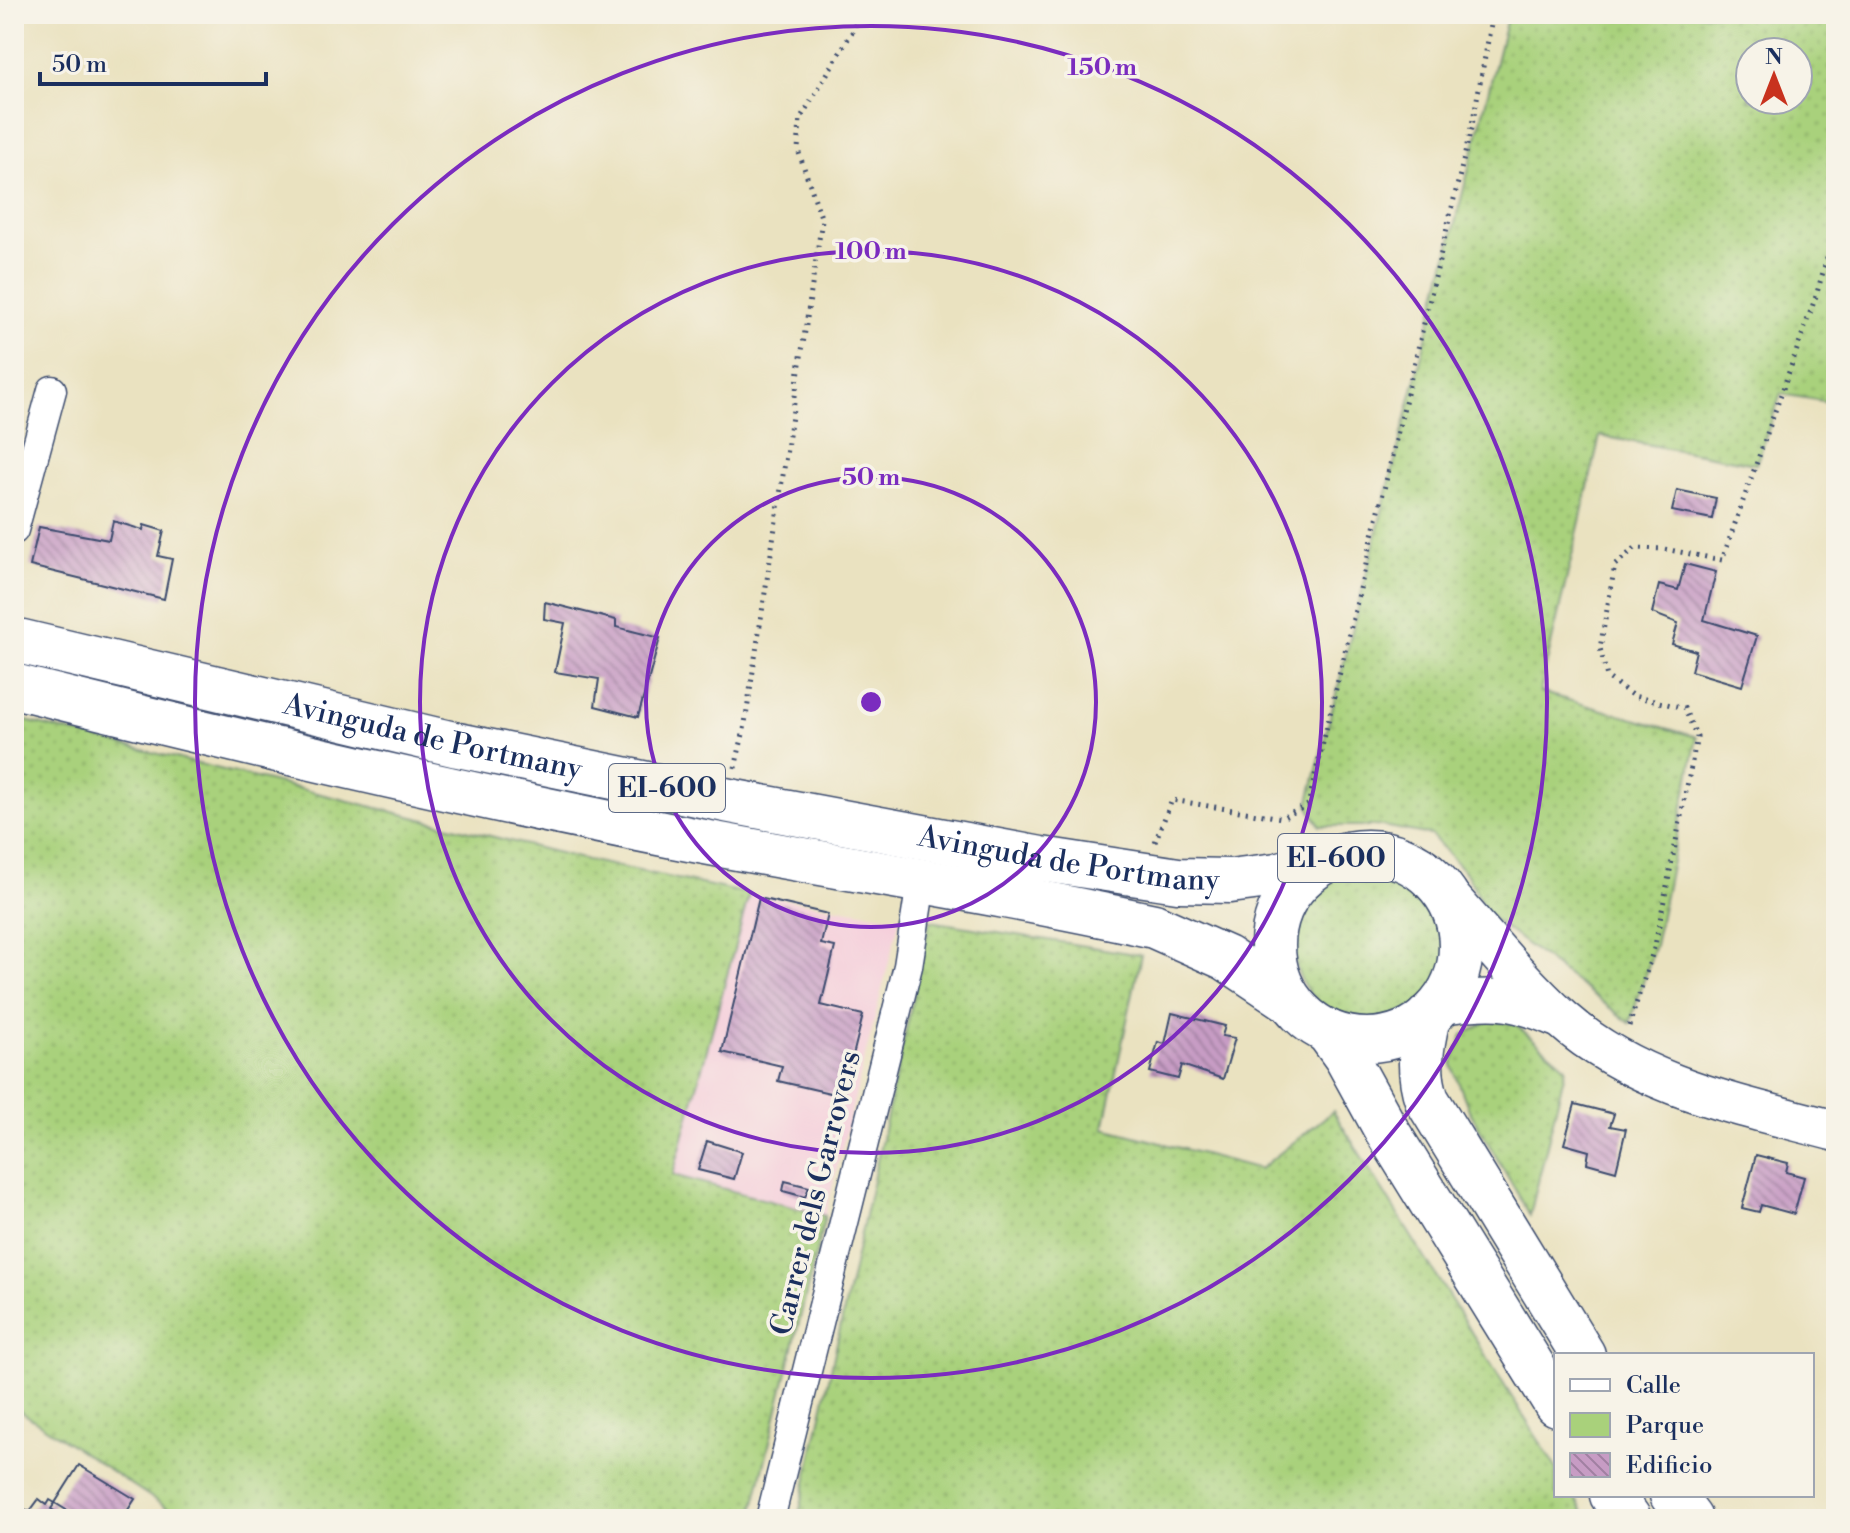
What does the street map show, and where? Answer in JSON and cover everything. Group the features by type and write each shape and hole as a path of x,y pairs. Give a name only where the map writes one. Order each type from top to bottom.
{"main road":[{"name":"Avinguda de Portmany","path":"14,640 458,745 730,801 1141,876 1230,881 1277,875 1326,861"},
{"name":"Avinguda de Portmany","path":"14,686 441,788 673,836 1154,926 1226,958 1289,1000"},
{"name":"EI-600","path":"1554,1401 1384,1126 1346,1057 1328,1032 1300,1013 1289,1000 1276,972 1274,928 1278,914 1292,888 1326,861 1353,853 1382,853 1409,862 1442,889 1459,927 1461,954 1455,981 1435,1011 1420,1062 1421,1082 1427,1100 1582,1353"},
{"path":"1442,889 1562,1019"},
{"path":"1435,1011 1493,998 1531,1005 1562,1019 1619,1058 1697,1093 1836,1131"},
{"name":"EI-600","path":"1328,1032 1362,1040 1380,1039 1414,1028 1435,1011"},
{"path":"1613,1497 1629,1519"},
{"path":"1674,1497 1690,1519"}],"street":[{"path":"14,530 52,390"},
{"name":"Carrer dels Garrovers","path":"770,1519 908,966 921,883"}],"path":[{"path":"730,801 744,730 822,220 798,150 800,119 854,29 858,14"},
{"path":"1141,876 1172,800 1282,818 1308,805 1473,120 1493,14"},
{"path":"1619,1058 1655,945 1697,737 1684,708 1633,696 1607,677 1600,648 1615,565 1635,548 1664,549 1722,560 1816,296 1836,228"}],"shaded area":[{"path":"749,894 900,918 825,1216 673,1175"}],"green space":[{"path":"1508,14 1836,14 1836,403 1781,394 1756,464 1600,436 1540,692 1697,737 1655,945 1630,1023 1488,915 1467,874 1431,835 1382,826 1320,826 1308,805"},
{"path":"14,718 591,861 749,894 673,1175 825,1216 751,1519 184,1519 14,1407"},
{"path":"1371,870 1400,876 1425,893 1442,918 1448,947 1442,976 1425,1001 1400,1018 1371,1024 1342,1018 1317,1001 1300,976 1294,947 1300,918 1317,893 1342,876"},
{"path":"930,921 1141,955 1104,1128 1260,1169 1333,1111 1554,1465 1554,1497 1574,1497 1588,1519 798,1519"},
{"path":"1488,1021 1515,1024 1566,1067 1530,1215 1469,1110 1452,1065 1463,1035"}],"building":[{"path":"1677,490 1716,498 1712,519 1672,511"},
{"path":"113,521 143,530 144,525 164,531 158,556 172,559 164,599 30,566 39,527 109,540"},
{"path":"1685,564 1716,572 1704,620 1757,636 1742,686 1691,671 1696,651 1672,644 1678,623 1652,613 1659,585 1678,590"},
{"path":"545,602 616,620 616,627 660,638 638,717 595,706 599,679 555,672 565,623 544,619"},
{"path":"759,898 828,914 821,944 835,947 821,1005 863,1015 843,1096 778,1081 782,1066 722,1052"},
{"path":"1172,1013 1225,1026 1222,1036 1235,1038 1223,1079 1182,1065 1178,1079 1150,1072 1158,1042 1165,1044"},
{"path":"1575,1104 1614,1114 1610,1126 1626,1129 1616,1171 1587,1163 1589,1151 1564,1144"},
{"path":"707,1141 742,1152 734,1179 698,1170"},
{"path":"1756,1155 1788,1163 1786,1172 1804,1177 1794,1214 1761,1205 1759,1212 1742,1208"},
{"path":"785,1181 809,1187 805,1197 783,1191"},
{"path":"79,1465 135,1499 122,1519 81,1519 55,1503"},
{"path":"39,1499 47,1505 50,1500 55,1503 51,1509 61,1515 58,1519 16,1519 23,1509 30,1511"}]}
